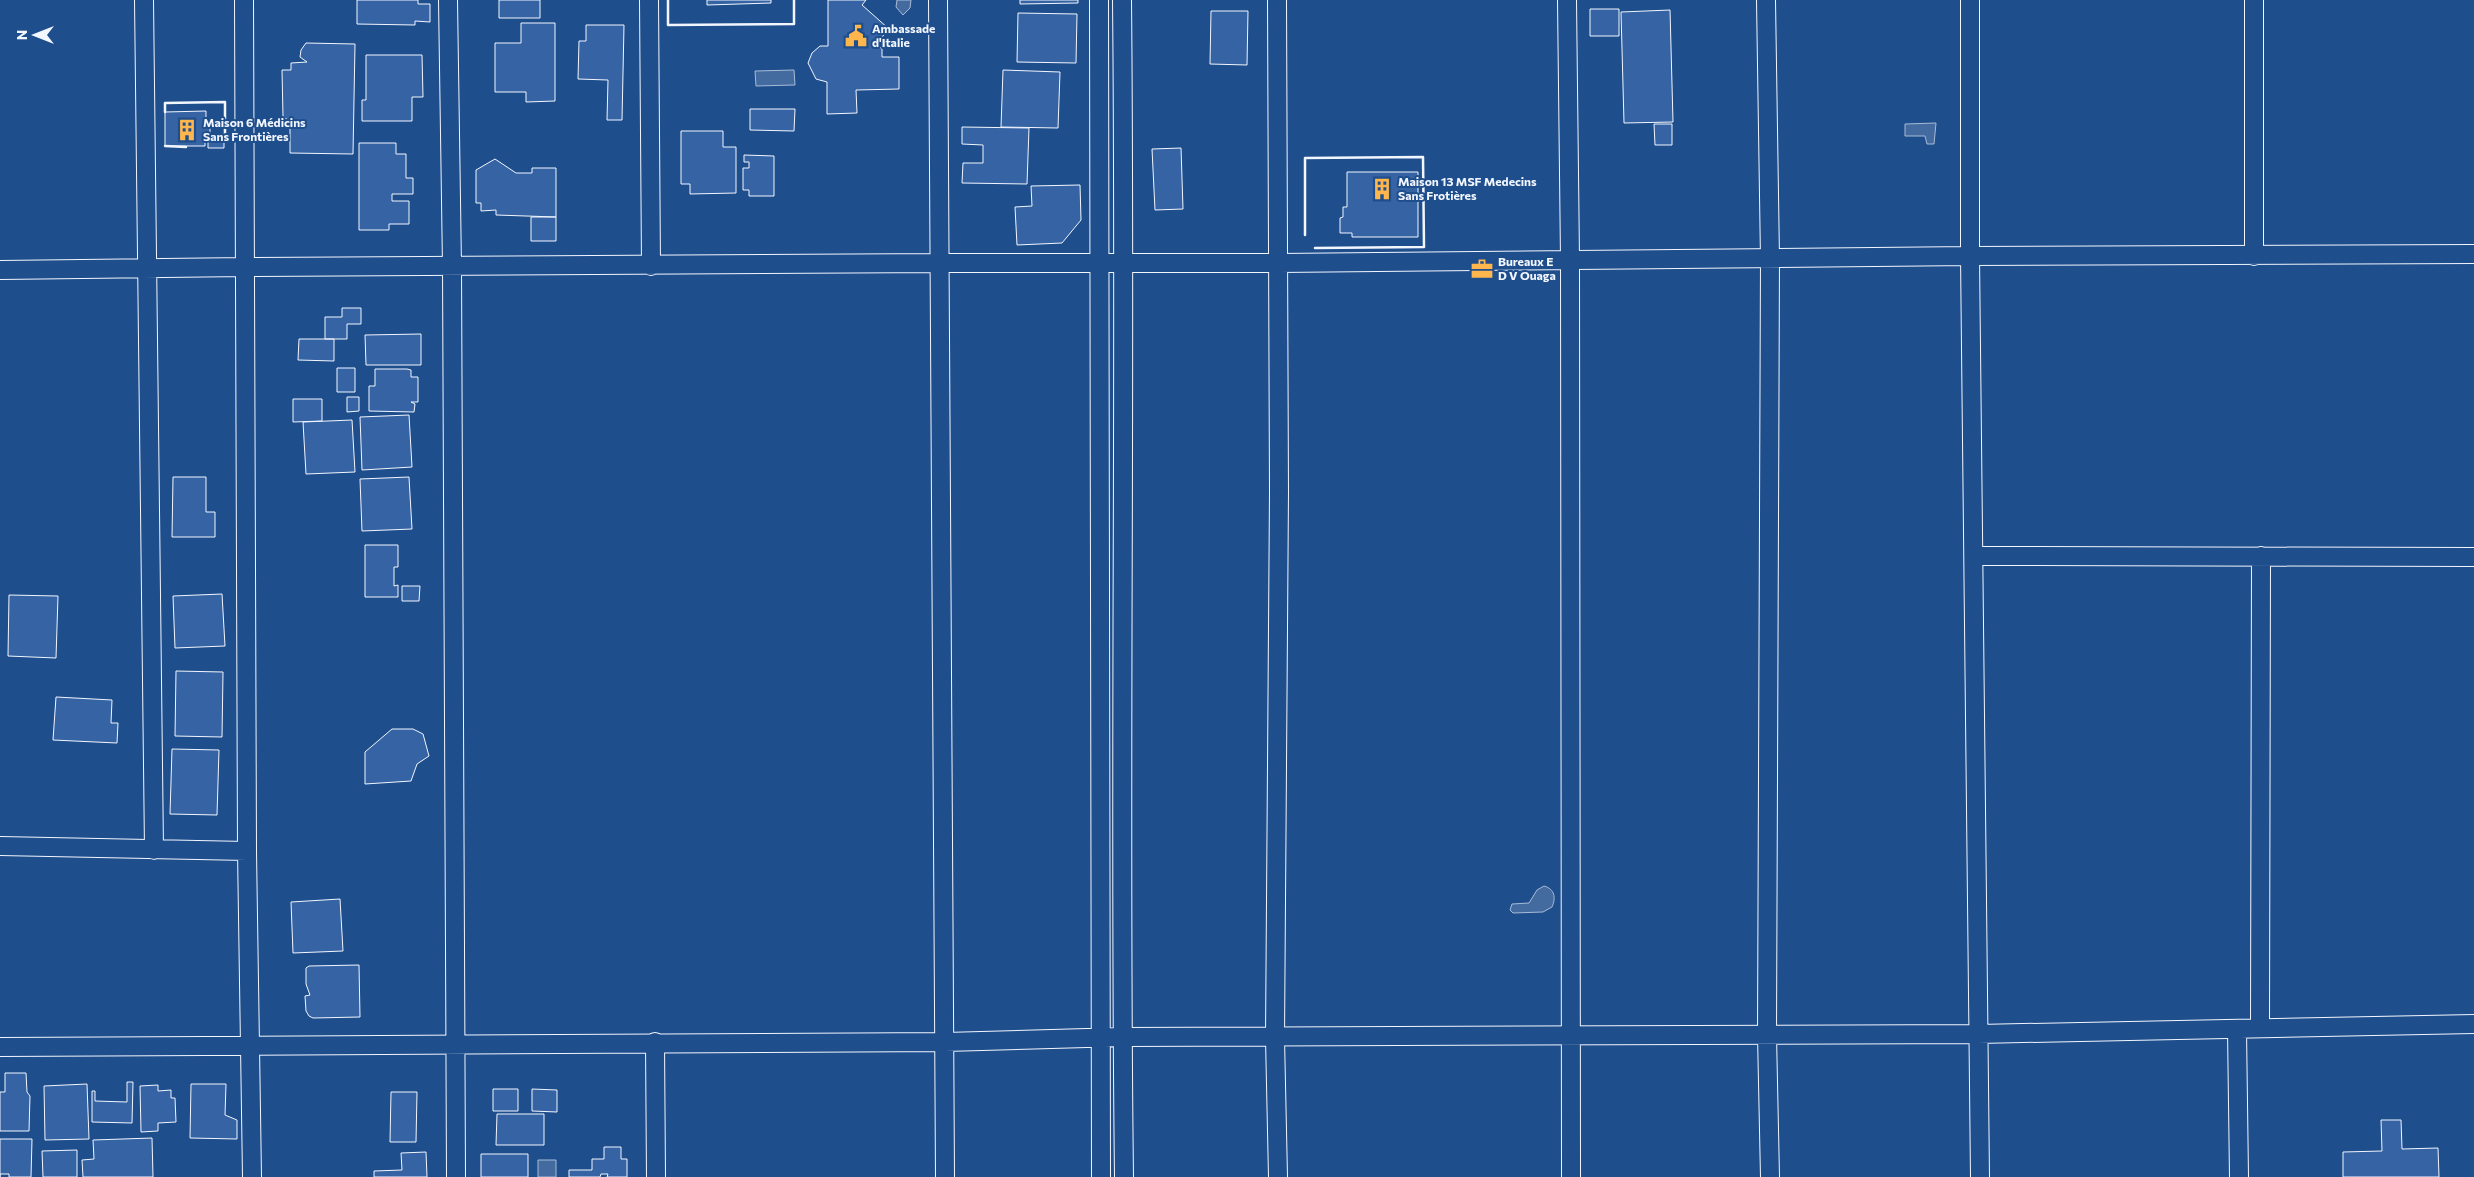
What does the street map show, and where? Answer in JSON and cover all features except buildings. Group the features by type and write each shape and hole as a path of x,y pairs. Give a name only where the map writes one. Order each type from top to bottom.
{"street":[{"path":"144,0 145,269 154,850"},
{"path":"244,0 247,851 252,1177"},
{"path":"448,0 452,266 456,1177"},
{"path":"649,0 651,266"},
{"path":"938,0 945,1177"},
{"path":"1099,0 1101,263 1101,1177"},
{"path":"1122,0 1125,262 1122,1037 1124,1177"},
{"path":"1277,0 1279,263 1275,1038 1278,1177"},
{"path":"1567,0 1570,260 1570,1177"},
{"path":"1766,0 1770,259 1768,1035 1770,1177"},
{"path":"1970,0 1970,256 1980,1177"},
{"path":"2254,0 2254,256"},
{"path":"0,270 2474,254"},
{"path":"1974,556 2474,557"},
{"path":"2260,1028 2261,556"},
{"path":"0,846 247,851"},
{"path":"0,1047 655,1042 945,1042 1122,1037 1275,1038 1978,1034 2474,1024"},
{"path":"2237,1029 2239,1177"},
{"path":"655,1042 656,1177"}],"water":[{"path":"897,0 911,0 910,8 903,15 896,7"},
{"path":"794,70 795,85 756,86 755,71"},
{"path":"1936,123 1934,144 1927,144 1925,136 1905,136 1905,124"},
{"path":"1544,886 1548,887 1554,894 1552,907 1543,912 1513,913 1510,910 1512,904 1529,903 1537,890"},
{"path":"538,1160 556,1160 556,1177 538,1177"}],"wall":[{"path":"668,0 668,25 794,24 794,0"},
{"path":"165,112 165,103 225,102 225,140"},
{"path":"165,146 186,147"},
{"path":"1305,235 1305,158 1423,157 1424,247 1315,248"}],"place":[{"name":"Ambassade d'Italie","path":"856,36"},
{"name":"Maison 6 Médicins Sans Frontières","path":"187,130"},
{"name":"Maison 13 MSF Medecins Sans Frotières","path":"1382,189"},
{"name":"Bureaux E D V Ouaga","path":"1482,269"}]}
